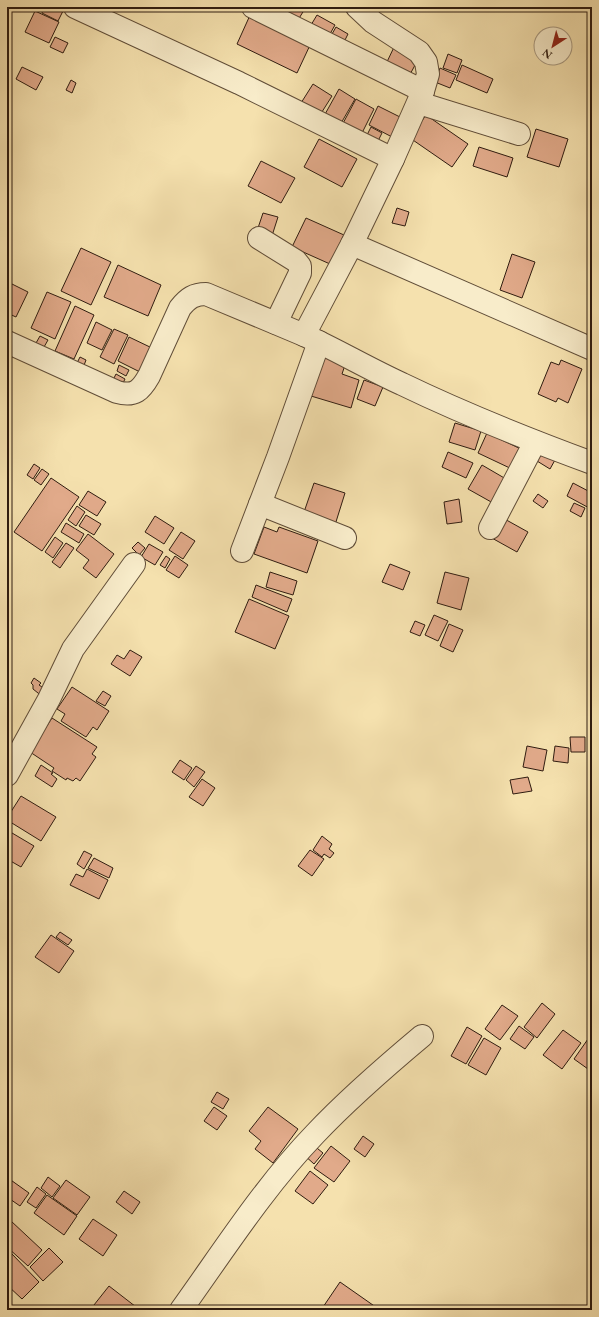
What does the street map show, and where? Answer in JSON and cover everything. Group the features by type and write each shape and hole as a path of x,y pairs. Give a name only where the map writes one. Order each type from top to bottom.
{"street":[{"path":"75,7 239,83 393,159"},
{"path":"253,7 421,97 519,134"},
{"path":"242,551 260,504 312,339 352,244 421,97 428,74 426,62 419,52 373,22 357,7"},
{"path":"259,238 296,260 300,266 300,273 276,323"},
{"path":"352,244 592,349"},
{"path":"7,342 117,392 125,394 138,391 143,387 149,376 180,308 192,296 206,294 312,339 402,385 485,422 592,463"},
{"path":"490,528 535,442"},
{"path":"260,504 345,538"},
{"path":"7,776 49,699 73,648 134,564"},
{"path":"181,1310 272,1183 314,1134 354,1096 422,1036"}],"building":[{"path":"44,7 60,7 64,9 58,21 42,13"},
{"path":"283,7 306,7 298,20 281,11"},
{"path":"35,11 59,22 49,43 25,32"},
{"path":"251,13 311,43 297,73 237,44"},
{"path":"317,15 335,25 326,41 308,30"},
{"path":"336,27 348,34 341,48 328,41"},
{"path":"55,37 68,43 63,53 50,47"},
{"path":"396,43 420,56 408,78 385,66"},
{"path":"448,54 462,60 457,73 443,68"},
{"path":"462,65 493,79 487,93 456,80"},
{"path":"22,67 43,77 36,90 16,79"},
{"path":"440,68 456,75 450,88 435,82"},
{"path":"71,80 76,83 72,93 66,90"},
{"path":"313,84 332,96 320,115 301,103"},
{"path":"339,89 355,99 340,125 324,116"},
{"path":"356,99 374,109 360,137 341,127"},
{"path":"378,106 404,119 394,138 369,125"},
{"path":"426,115 468,144 452,167 410,138"},
{"path":"371,127 382,133 377,143 366,137"},
{"path":"536,129 568,139 559,167 527,157"},
{"path":"319,139 357,159 342,187 304,167"},
{"path":"479,147 513,158 507,177 473,166"},
{"path":"261,161 295,178 281,203 248,186"},
{"path":"397,208 409,212 405,226 392,223"},
{"path":"263,213 278,217 270,242 255,237"},
{"path":"306,218 344,235 330,264 292,247"},
{"path":"81,248 111,262 91,305 61,291"},
{"path":"512,254 535,262 522,298 500,290"},
{"path":"118,265 161,285 148,316 104,297"},
{"path":"10,283 28,292 16,317 7,313 7,290"},
{"path":"47,292 71,302 55,339 31,328"},
{"path":"75,306 94,315 74,359 55,351"},
{"path":"96,322 112,330 102,350 87,343"},
{"path":"114,329 128,335 114,364 100,357"},
{"path":"40,336 48,340 44,347 36,343"},
{"path":"129,337 152,348 140,372 118,361"},
{"path":"80,357 86,360 83,368 76,365"},
{"path":"323,357 345,365 342,374 359,380 351,408 311,396"},
{"path":"561,360 582,369 568,403 558,398 556,402 538,394 551,362 559,365"},
{"path":"119,365 129,370 126,376 117,371"},
{"path":"116,374 125,379 122,385 113,380"},
{"path":"364,380 383,387 375,406 357,399"},
{"path":"455,423 481,431 475,450 449,442"},
{"path":"487,433 523,450 514,470 478,453"},
{"path":"448,452 473,463 466,478 442,467"},
{"path":"542,452 555,460 550,469 537,461"},
{"path":"34,464 40,468 33,479 27,475"},
{"path":"482,465 506,479 493,503 468,489"},
{"path":"42,469 49,474 41,485 34,480"},
{"path":"51,478 79,497 42,551 14,532"},
{"path":"314,483 345,493 335,525 303,515"},
{"path":"573,483 592,493 591,509 567,496"},
{"path":"88,491 106,502 97,516 79,505"},
{"path":"538,494 548,501 543,508 533,501"},
{"path":"459,499 462,522 447,524 444,502"},
{"path":"574,503 585,508 581,517 570,511"},
{"path":"77,506 85,512 76,526 68,520"},
{"path":"86,515 101,524 94,535 79,526"},
{"path":"155,516 174,528 164,544 145,532"},
{"path":"501,517 528,532 517,552 490,537"},
{"path":"66,523 84,534 79,543 61,532"},
{"path":"264,527 277,532 279,527 318,541 307,573 254,554"},
{"path":"181,532 195,541 183,559 169,550"},
{"path":"88,534 114,554 96,578 83,568 89,560 76,550"},
{"path":"55,537 63,543 53,558 45,552"},
{"path":"138,542 145,548 139,555 132,548"},
{"path":"66,543 74,548 60,568 52,562"},
{"path":"149,544 163,552 155,565 141,557"},
{"path":"166,556 170,559 165,568 160,565"},
{"path":"175,556 188,565 179,578 166,570"},
{"path":"390,564 410,572 403,590 382,582"},
{"path":"270,572 297,581 293,595 266,587"},
{"path":"445,572 469,578 461,610 437,603"},
{"path":"256,585 292,599 287,612 252,597"},
{"path":"249,599 289,616 275,649 235,632"},
{"path":"434,615 448,621 438,641 425,635"},
{"path":"415,621 425,625 420,636 410,632"},
{"path":"449,624 463,630 453,652 440,646"},
{"path":"130,650 142,657 130,676 111,664 117,655 124,659"},
{"path":"34,678 41,683 39,685 48,691 43,697 33,689 33,685 31,683"},
{"path":"72,687 109,711 97,730 93,727 86,737 61,721 65,714 57,709"},
{"path":"103,691 111,696 105,706 96,701"},
{"path":"52,718 97,747 92,754 96,757 80,781 76,778 73,781 67,778 66,780 52,771 54,768 30,752"},
{"path":"570,737 585,737 585,752 571,752"},
{"path":"527,746 547,750 543,771 523,767"},
{"path":"555,746 569,748 568,763 553,761"},
{"path":"180,760 192,768 184,780 172,772"},
{"path":"41,765 53,773 51,774 57,779 52,787 35,776"},
{"path":"196,766 205,772 194,787 186,780"},
{"path":"528,777 532,791 513,794 510,780"},
{"path":"202,779 215,788 203,806 189,797"},
{"path":"21,796 56,817 41,841 7,820"},
{"path":"7,830 34,846 21,867 7,859"},
{"path":"322,836 332,844 329,849 334,853 330,858 324,854 322,857 313,850"},
{"path":"310,850 324,859 312,876 298,866"},
{"path":"84,851 92,855 84,869 77,864"},
{"path":"94,858 113,868 109,878 88,868"},
{"path":"87,869 108,880 99,899 70,885 76,874 83,877"},
{"path":"60,932 72,940 68,945 56,937"},
{"path":"51,935 74,951 59,973 35,957"},
{"path":"542,1003 555,1014 537,1038 524,1027"},
{"path":"502,1005 518,1016 500,1040 485,1029"},
{"path":"519,1026 534,1037 525,1049 510,1039"},
{"path":"467,1027 482,1036 466,1064 451,1056"},
{"path":"563,1030 581,1043 562,1069 543,1055"},
{"path":"484,1038 501,1048 486,1075 468,1065"},
{"path":"588,1039 592,1042 592,1064 588,1069 574,1059"},
{"path":"217,1092 229,1099 223,1109 211,1102"},
{"path":"214,1107 227,1116 217,1130 204,1121"},
{"path":"268,1107 298,1129 273,1163 255,1149 261,1141 249,1131"},
{"path":"363,1136 374,1144 365,1157 354,1149"},
{"path":"312,1144 323,1153 314,1164 303,1154"},
{"path":"331,1146 350,1161 334,1182 314,1168"},
{"path":"310,1171 328,1185 313,1204 295,1191"},
{"path":"48,1177 60,1186 52,1197 41,1188"},
{"path":"8,1178 29,1193 20,1206 7,1197"},
{"path":"66,1180 90,1197 77,1215 53,1198"},
{"path":"37,1187 46,1194 36,1208 27,1202"},
{"path":"124,1191 140,1202 132,1214 116,1202"},
{"path":"47,1195 77,1216 64,1235 34,1213"},
{"path":"93,1219 117,1235 103,1256 79,1239"},
{"path":"11,1221 42,1250 28,1266 7,1247 7,1226"},
{"path":"49,1248 63,1262 43,1281 30,1267"},
{"path":"12,1254 39,1282 22,1299 7,1285 7,1259"},
{"path":"340,1282 380,1310 321,1310"},
{"path":"109,1286 140,1310 90,1310"}]}
